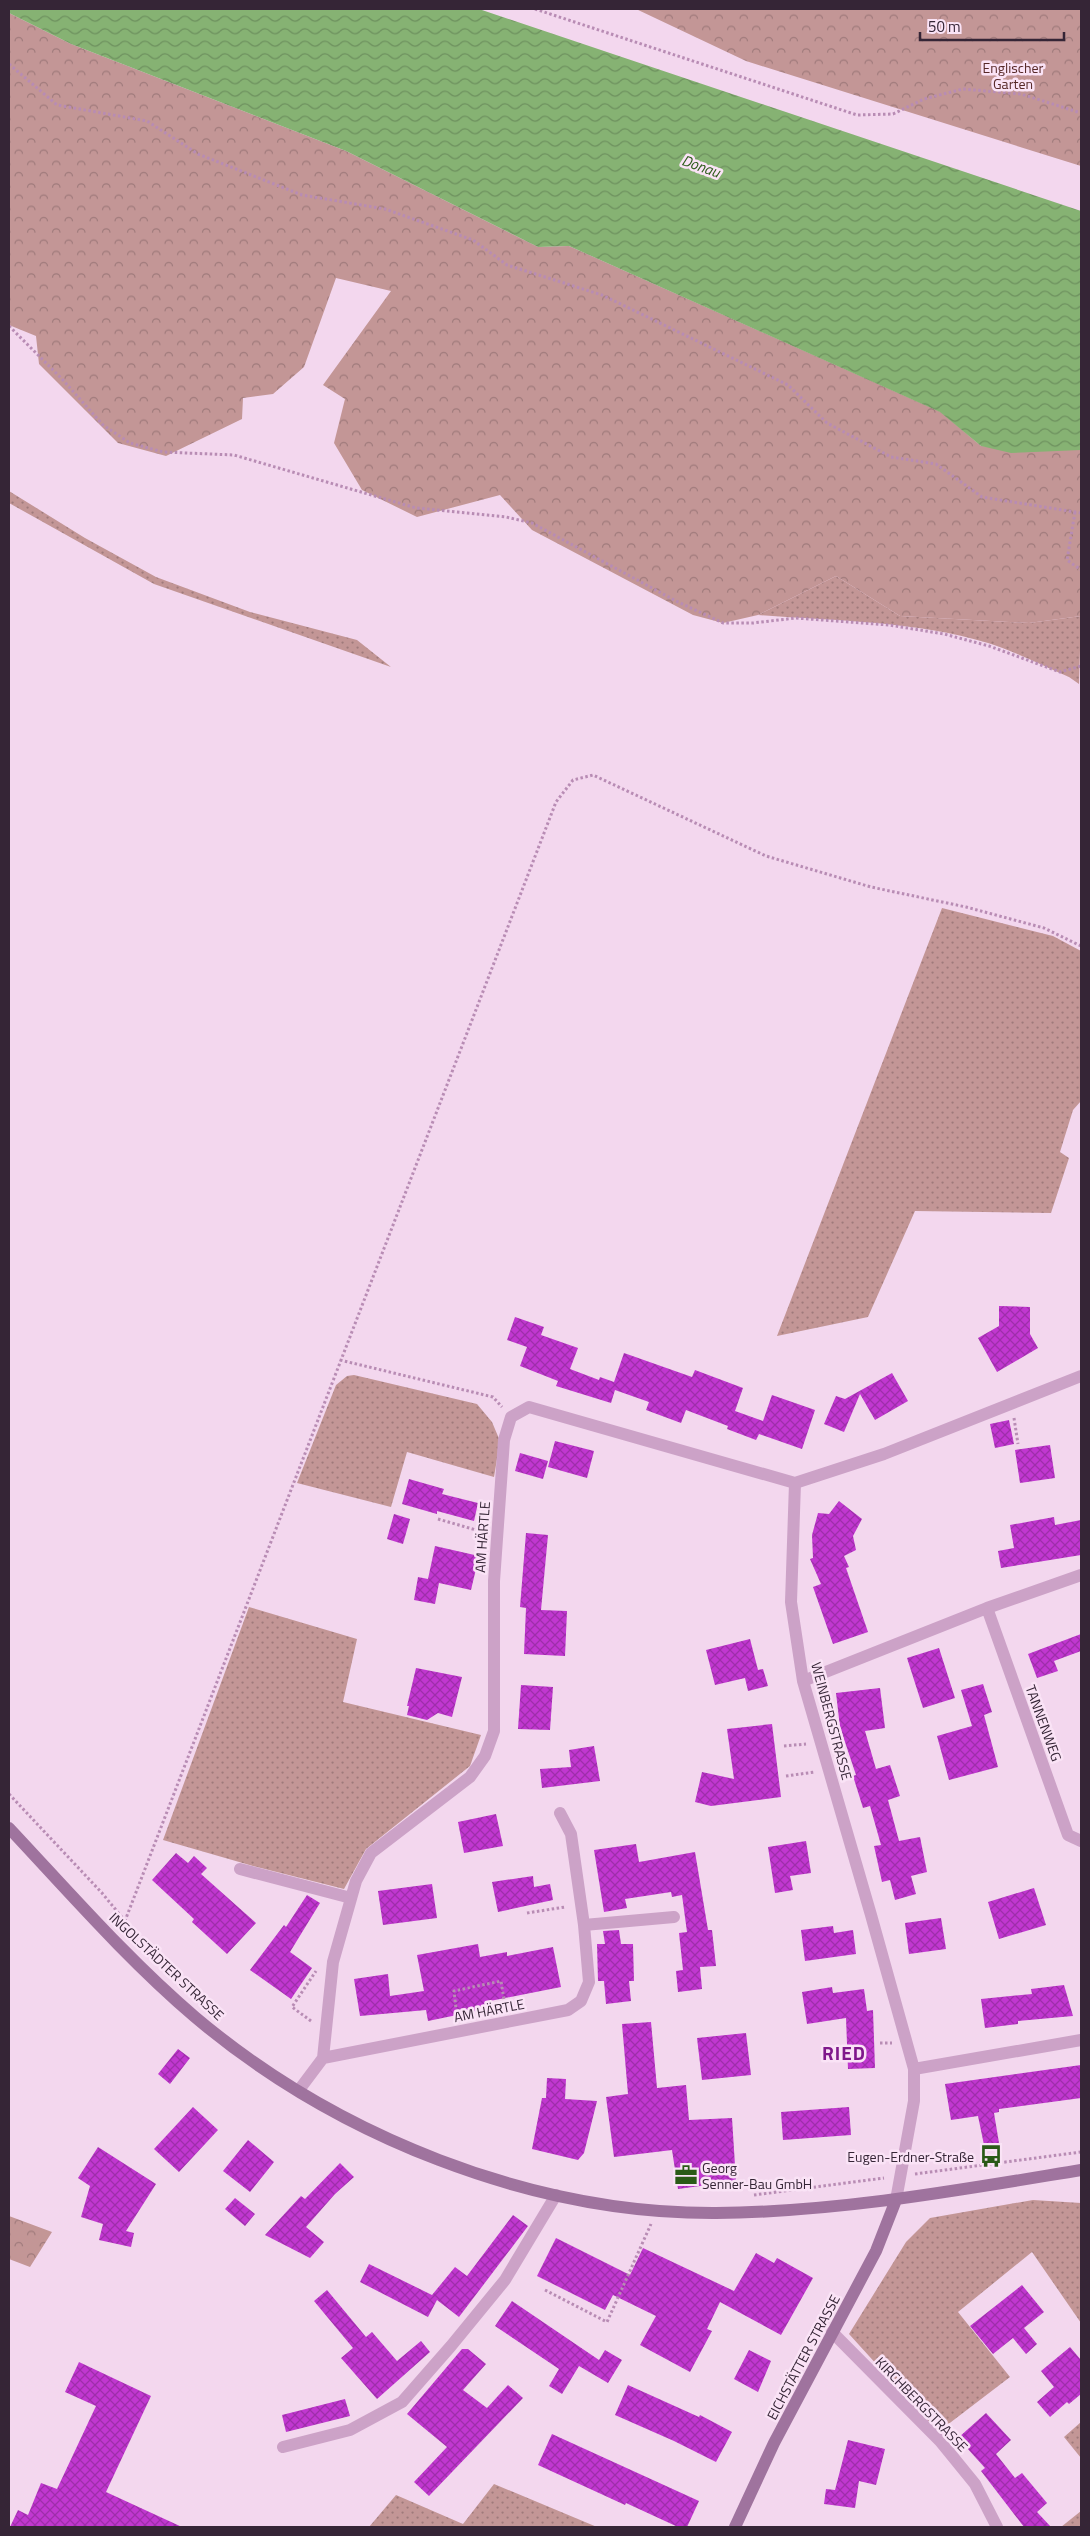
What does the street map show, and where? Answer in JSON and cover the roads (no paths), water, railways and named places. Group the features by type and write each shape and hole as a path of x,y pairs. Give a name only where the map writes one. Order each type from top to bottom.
{"main road":[{"name":"INGOLSTÄDTER STRASSE","path":"9,1828 115,1940 196,2017 257,2063 351,2120 428,2157 497,2180 556,2194 655,2209 715,2213 896,2200 1081,2170"},
{"name":"EICHSTÄTTER STRASSE","path":"735,2527 774,2442 876,2251 896,2200"}],"street":[{"path":"795,1482 884,1454 1081,1376"},
{"name":"AM HÄRTLE","path":"560,1812 571,1834 584,1925 589,1982 581,2001 568,2010 323,2058 334,1962 356,1880 371,1853 470,1777 485,1756 494,1731 494,1581 504,1440 511,1417 529,1407 795,1482"},
{"name":"WEINBERGSTRASSE","path":"795,1482 791,1602 803,1681 914,2069 914,2101 896,2200"},
{"path":"803,1681 988,1608 1081,1575"},
{"name":"TANNENWEG","path":"988,1608 1068,1835 1081,1841"},
{"path":"240,1869 351,1898"},
{"path":"584,1925 674,1916"},
{"path":"914,2069 1081,2040"},
{"path":"299,2090 323,2058"},
{"path":"283,2447 350,2430 402,2402 452,2346 505,2280 556,2194"},
{"name":"KIRCHBERGSTRASSE","path":"832,2332 940,2441 975,2484 998,2527"}],"water":[{"name":"Donau","path":"9,9 479,9 1081,211 1081,450 1011,453 981,446 940,412 569,246 538,247 346,151 71,44 9,13"}],"place":[{"name":"Eugen-Erdner-Straße","path":"991,2156"},
{"name":"Georg Senner-Bau GmbH","path":"686,2175"}],"district":[{"name":"RIED","path":"844,2052"}],"park label":[{"name":"Englischer Garten","path":"1013,76"}]}
